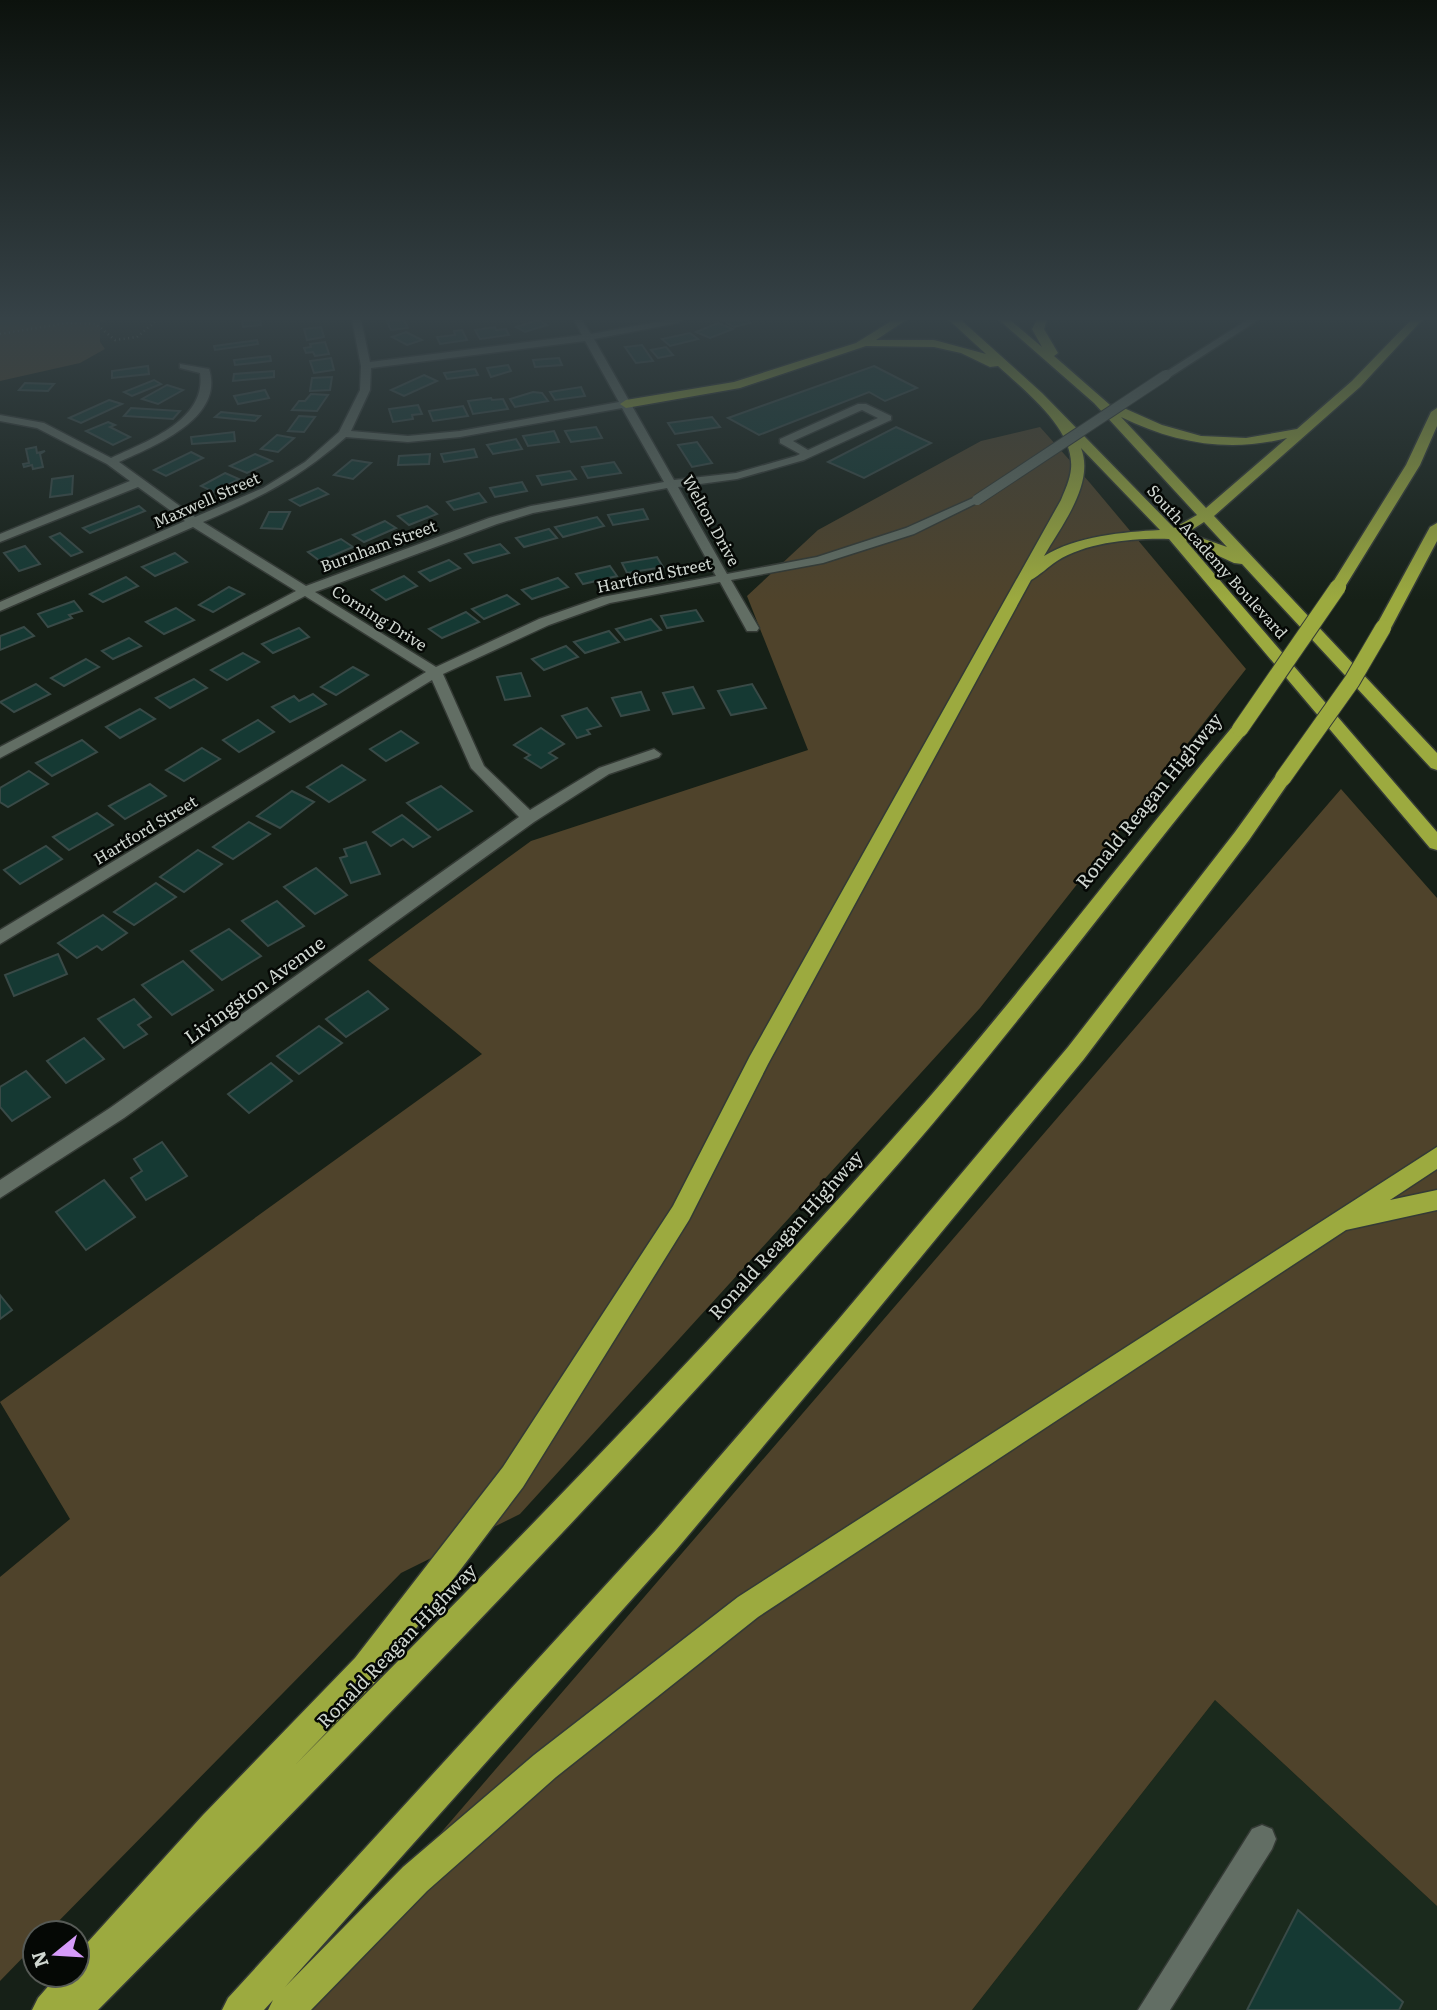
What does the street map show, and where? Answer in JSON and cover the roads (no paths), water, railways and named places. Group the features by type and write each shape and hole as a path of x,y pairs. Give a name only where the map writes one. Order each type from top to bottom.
{"highway":[{"name":"South Academy Boulevard","path":"1054,414 1174,535 1437,844"},
{"name":"South Academy Boulevard","path":"1111,414 1437,764"},
{"path":"1124,414 1147,426 1207,442 1269,440 1303,429"},
{"path":"1174,535 1206,515 1321,414"},
{"name":"Ronald Reagan Highway","path":"73,2010 266,1819 695,1373 922,1121 1012,1014 1240,729 1338,587 1413,465 1436,414"},
{"path":"50,2010 214,1826 366,1669 513,1477 681,1213 758,1062 1026,579 1079,476 1080,462 1061,422"},
{"path":"240,2010 666,1540 1076,1053 1242,836 1352,681 1437,527"},
{"path":"1026,579 1054,556 1086,545 1111,540 1174,535 1216,547 1255,570"},
{"path":"286,2010 425,1870 545,1766 748,1606 1437,1157"},
{"path":"1332,1224 1437,1200"}],"street":[{"path":"111,462 165,435 191,414"},
{"name":"Maxwell Street","path":"0,607 267,490 309,464 344,433 353,414"},
{"path":"344,433 408,439 568,414"},
{"name":"Welton Drive","path":"632,414 752,628"},
{"name":"Burnham Street","path":"804,456 784,442 845,414"},
{"name":"Burnham Street","path":"0,752 305,591 493,521 531,510 671,484 737,476 804,456 887,418 878,414"},
{"name":"Hartford Street","path":"0,938 435,672 544,622 607,600 819,561 910,531 977,500 1107,414"},
{"name":"Corning Drive","path":"0,418 40,425 111,462 194,522 435,672 478,768 529,818"},
{"path":"0,538 139,482"},
{"path":"529,818 604,771 654,754"},
{"name":"Livingston Avenue","path":"0,1190 117,1112 529,818"},
{"path":"1153,2010 1262,1839"}]}
